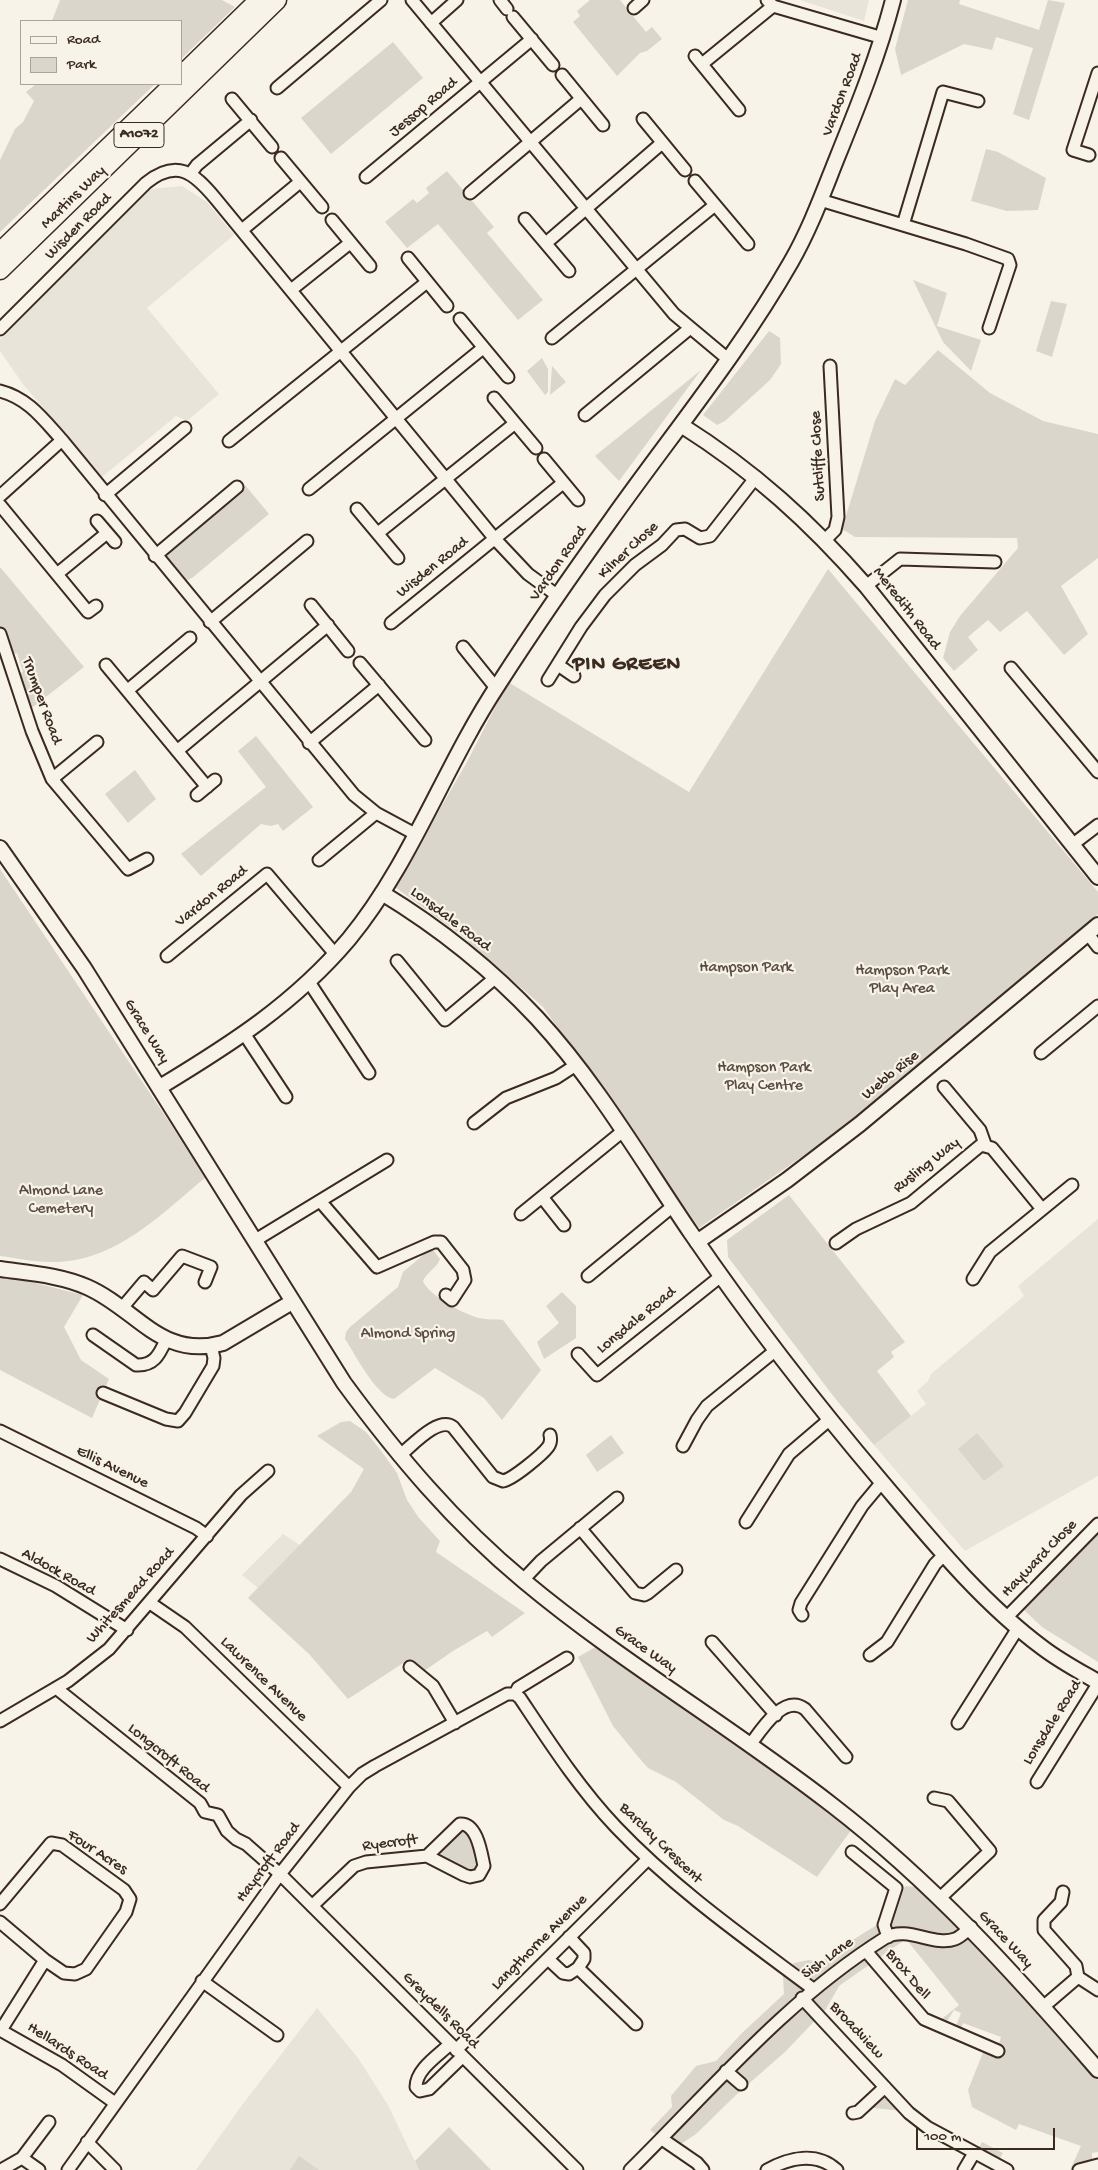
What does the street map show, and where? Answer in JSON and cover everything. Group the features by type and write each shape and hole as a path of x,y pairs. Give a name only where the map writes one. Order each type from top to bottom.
{"main road":[{"path":"182,75 259,0"},
{"name":"Martins Way","path":"0,270 277,0"},
{"name":"Martins Way","path":"0,252 173,85"}],"street":[{"path":"277,88 306,56 381,0"},
{"name":"Jessop Road","path":"412,0 636,269 689,328 729,360"},
{"path":"431,23 457,0"},
{"path":"634,8 643,0"},
{"name":"Vardon Road","path":"160,1088 244,1035 309,982 336,954 382,893 496,688 558,596 729,360 793,258 820,200 883,38 893,0"},
{"path":"739,110 698,60 770,3 883,38"},
{"path":"507,8 553,65"},
{"name":"Jessop Road","path":"366,177 532,38"},
{"path":"1089,155 1073,150 1098,72"},
{"path":"562,75 603,125"},
{"path":"903,226 943,92 978,100"},
{"path":"232,99 272,147"},
{"path":"470,193 581,99"},
{"path":"643,119 685,170"},
{"path":"191,174 197,165 251,120"},
{"path":"546,243 662,143"},
{"name":"Jessop Road","path":"380,150 389,159"},
{"path":"281,158 322,207"},
{"name":"Wisden Road","path":"0,329 146,183 166,171 179,170 191,174 200,180 292,290 495,539 528,574 558,596"},
{"path":"695,181 748,244"},
{"path":"242,230 300,182"},
{"path":"820,200 1008,259 1010,265 989,328"},
{"path":"552,338 715,205"},
{"path":"525,219 569,272"},
{"path":"332,220 370,266"},
{"path":"292,290 350,243"},
{"path":"408,258 447,306"},
{"path":"229,441 250,416 341,351 427,282"},
{"path":"460,319 508,377"},
{"path":"584,416 614,398 689,328"},
{"path":"309,489 324,469 396,418 483,348"},
{"name":"Sutcliffe Close","path":"826,540 835,530 838,517 830,366"},
{"path":"0,391 23,400 62,440 155,556 354,795 376,813 415,834"},
{"path":"494,398 536,448"},
{"path":"378,533 514,424"},
{"name":"Meredith Road","path":"681,425 756,477 799,513 826,540 866,586 1098,877"},
{"path":"105,495 185,428"},
{"path":"0,496 62,440"},
{"path":"544,459 578,500"},
{"name":"Kilner Close","path":"548,680 581,626 605,595 635,565 662,545 676,530 685,529 700,538 710,536 756,477"},
{"name":"Wisden Road","path":"392,623 563,483"},
{"path":"155,556 237,487"},
{"path":"0,505 88,612 96,606"},
{"name":"Wisden Road","path":"358,509 398,558"},
{"path":"97,521 115,542"},
{"path":"57,574 107,533"},
{"path":"210,622 283,554 307,541"},
{"path":"866,586 900,559 996,562"},
{"path":"311,605 348,651"},
{"path":"177,751 328,625"},
{"name":"Trumper Road","path":"0,634 32,731 52,779 128,869 147,859"},
{"path":"128,690 190,638"},
{"path":"462,647 496,688"},
{"path":"360,663 425,740"},
{"path":"106,665 177,751 211,784 197,795"},
{"path":"558,665 574,676"},
{"path":"1011,668 1098,772"},
{"path":"309,743 379,685"},
{"name":"Trumper Road","path":"52,779 98,742"},
{"path":"319,860 376,813"},
{"path":"1072,845 1098,825"},
{"name":"Grace Way","path":"0,848 84,968 344,1383 400,1456 457,1519 523,1580 586,1630 832,1805 907,1867 970,1927 1044,2007 1098,2070"},
{"name":"Vardon Road","path":"166,956 267,874 336,954"},
{"name":"Lonsdale Road","path":"382,893 452,941 536,1017 576,1065 623,1131 672,1206 776,1350 882,1482 945,1554 1006,1618 1058,1658 1098,1683 1037,1782"},
{"path":"1093,930 1098,947"},
{"name":"Webb Rise","path":"698,1242 787,1180 860,1124 1093,930"},
{"name":"Lonsdale Road","path":"397,961 445,1020 495,978"},
{"path":"309,982 369,1073"},
{"path":"1041,1053 1098,1006"},
{"path":"244,1035 286,1097"},
{"path":"474,1123 506,1098 556,1078 576,1065"},
{"name":"Rusling Way","path":"944,1087 984,1135 985,1144"},
{"path":"521,1214 623,1131"},
{"name":"Rusling Way","path":"985,1144 992,1148 1042,1209"},
{"name":"Rusling Way","path":"836,1243 856,1229 911,1203 978,1147 985,1144"},
{"path":"254,1241 387,1160"},
{"path":"973,1279 990,1252 1072,1185"},
{"path":"542,1197 564,1225"},
{"path":"320,1201 377,1267 434,1242 442,1242 464,1270 466,1280 452,1300"},
{"path":"588,1276 672,1206"},
{"path":"122,1308 144,1282 153,1290 182,1256 211,1267 205,1282"},
{"path":"0,1269 68,1280 98,1292 152,1332 166,1340 185,1346 211,1346 232,1339 292,1302"},
{"name":"Lonsdale Road","path":"578,1354 597,1375 722,1276"},
{"path":"93,1335 136,1365 152,1362 159,1355 166,1340"},
{"path":"103,1393 166,1419 178,1421 185,1413 213,1366 214,1358 211,1346"},
{"path":"683,1446 707,1406 776,1350"},
{"path":"746,1522 789,1454 830,1419"},
{"path":"400,1456 436,1426 447,1423 453,1426 493,1477 503,1481 511,1478 546,1449 550,1443 550,1435"},
{"name":"Ellis Avenue","path":"0,1432 196,1528 207,1536"},
{"name":"Whitesmead Road","path":"0,1721 56,1688 102,1655 127,1630 242,1496 268,1471"},
{"path":"802,1615 799,1610 801,1603 862,1506 882,1482"},
{"path":"523,1580 541,1561 617,1498"},
{"name":"Hayward Close","path":"1006,1618 1098,1524"},
{"path":"580,1528 634,1593 641,1595 648,1593 676,1570"},
{"path":"870,1655 887,1642 935,1564 945,1554"},
{"name":"Aldock Road","path":"0,1559 56,1586 127,1630"},
{"name":"Lawrence Avenue","path":"150,1603 185,1627 349,1787"},
{"path":"958,1723 1018,1628"},
{"path":"712,1642 776,1715"},
{"name":"Haycroft Road","path":"68,2170 280,1874 349,1787 362,1774 375,1766 507,1694 515,1694 518,1688 567,1658"},
{"path":"410,1667 433,1686 455,1724"},
{"name":"Longcroft Road","path":"56,1688 200,1803 205,1812 218,1815 227,1831 236,1840 246,1844 280,1874"},
{"name":"Barclay Crescent","path":"515,1694 520,1698 580,1786 648,1858 701,1905 814,1989"},
{"path":"750,1745 776,1715 790,1704 796,1703 803,1707 846,1757"},
{"path":"934,1798 948,1801 990,1852 935,1893"},
{"name":"Ryecroft","path":"312,1906 345,1873 360,1864 427,1856 470,1876 479,1875 484,1866 473,1830 464,1824 452,1830 427,1856"},
{"name":"Four Acres","path":"0,1904 51,1842 62,1845 124,1890 130,1899 126,1912 86,1969 75,1974 64,1973 45,1960 0,1922"},
{"path":"852,1852 896,1888 884,1925 888,1937"},
{"name":"Langthorne Avenue","path":"456,2050 648,1858"},
{"name":"Greydells Road","path":"280,1874 577,2170"},
{"path":"1063,1892 1062,1902 1044,1920 1044,1930 1076,1966 1078,1977 1098,1990"},
{"name":"Sish Lane","path":"630,2170 802,1998 866,1951 888,1937 916,1935 944,1941 956,1938 970,1927"},
{"path":"548,1959 563,1974 569,1974 578,1968 584,1959 584,1953 569,1937"},
{"name":"Brox Dell","path":"866,1951 920,2024 951,2027 998,2051"},
{"path":"1,2030 45,1960"},
{"path":"578,1968 636,2024"},
{"path":"1044,2007 1078,1977"},
{"path":"202,1981 277,2035"},
{"name":"Broadview","path":"802,1998 909,2112 927,2127 1007,2170"},
{"name":"Hellards Road","path":"1,2030 62,2065 115,2103"},
{"path":"726,2072 741,2079"},
{"path":"853,2113 858,2112 885,2087"},
{"path":"1,2170 22,2158 49,2122"},
{"path":"662,2139 697,2163 703,2170"},
{"path":"87,2142 115,2170"},
{"path":"964,2170 974,2153"},
{"path":"22,2158 39,2170"},
{"path":"767,2170 787,2159 800,2158 829,2164 837,2170"},
{"path":"1079,2170 1098,2165"}],"shaded area":[{"path":"800,0 869,0 864,21"},
{"path":"182,186 207,202 234,235 147,308 219,394 187,421 176,416 102,477 22,383 0,351 0,339 150,189"},
{"path":"1098,1219 1098,1476 965,1551 874,1445 926,1404 917,1391 928,1381 931,1374 1024,1296 1018,1286"},
{"path":"283,1534 300,1545 258,1588 242,1575"},
{"path":"317,2008 358,2058 388,2105 419,2170 196,2170 242,2105"}],"green space":[{"path":"60,0 222,0 235,7 182,58 182,20 52,20"},
{"path":"590,0 620,0 646,32 652,27 662,39 647,51 640,53 617,76 573,22 580,16 577,11"},
{"path":"908,0 960,0 959,4 1039,30 1048,0 1065,3 1029,120 1013,114 1033,48 996,37 992,50 964,44 901,75 895,49"},
{"path":"393,42 423,78 331,154 301,118"},
{"path":"35,85 154,85 0,232 0,160 15,129 23,122 34,101 26,92"},
{"path":"986,149 998,152 1046,178 1038,210 1007,211 971,201"},
{"path":"447,171 494,227 487,233 543,300 518,320 438,224 407,248 385,222 413,199 417,203 429,193 426,188"},
{"path":"913,280 947,293 937,326 981,340 971,371 943,342"},
{"path":"1051,301 1067,304 1052,357 1036,351"},
{"path":"769,331 780,338 781,364 770,380 725,421 717,425 703,415"},
{"path":"938,350 990,393 1043,421 1098,434 1098,558 1061,586 1088,634 1064,655 1027,611 1000,632 988,620 968,637 978,650 954,671 943,658 950,632 960,616 1018,548 1017,538 855,537 842,529 875,421 895,379 905,385"},
{"path":"542,358 548,369 548,392 545,395 527,371"},
{"path":"552,366 566,382 550,395"},
{"path":"701,370 619,481 595,456"},
{"path":"245,485 269,514 192,578 183,582 164,557 167,550"},
{"path":"0,567 84,667 28,711 16,675 23,672 17,653 9,655 0,628"},
{"name":"Hampson Park","path":"828,569 1098,892 1098,914 941,1045 858,1118 699,1228 543,1007 462,936 395,887 467,762 508,682 689,792"},
{"path":"256,736 313,807 283,831 278,824 271,826 261,824 201,876 181,854 266,787 238,751"},
{"path":"135,770 156,799 128,823 105,794"},
{"name":"Almond Lane Cemetery","path":"0,869 206,1177 135,1235 94,1255 73,1260 43,1262 0,1256"},
{"path":"789,1195 905,1342 891,1352 894,1357 877,1371 911,1416 874,1445 834,1397 728,1257 727,1240"},
{"name":"Almond Spring","path":"428,1251 434,1251 440,1259 423,1281 431,1292 465,1313 482,1319 503,1320 541,1370 502,1420 484,1398 435,1368 394,1399 387,1396 373,1383 345,1339 346,1332 350,1327 398,1287 403,1272"},
{"path":"0,1274 83,1295 64,1327 81,1360 109,1379 92,1418 0,1370"},
{"path":"562,1292 576,1306 576,1338 544,1359 537,1342 559,1323 546,1306"},
{"path":"350,1421 366,1432 397,1473 407,1500 419,1518 440,1541 436,1552 525,1613 492,1637 487,1631 424,1671 408,1660 348,1699 309,1654 248,1598 351,1492 364,1469 317,1436 341,1422"},
{"path":"977,1433 1004,1466 984,1481 958,1449"},
{"path":"611,1435 624,1453 597,1472 586,1455"},
{"path":"1098,1533 1098,1662 1042,1627 1024,1610"},
{"path":"599,1645 747,1750 852,1829 817,1877 738,1826 724,1820 676,1782 648,1768 613,1726 578,1657"},
{"path":"458,1829 470,1832 480,1867 473,1873 436,1853"},
{"path":"905,1886 918,1887 1004,1973 1098,2080 1098,2152 1092,2153 1092,2161 1070,2170 1081,2146 1019,2124 1016,2130 972,2107 968,2090 984,2050 998,2047 1001,2037 963,2023 960,2031 956,2026 961,2013 954,2010 946,2023 938,2022 959,2005 906,1939 839,1986 826,2009 786,2051 736,2095 696,2134 675,2148 650,2130 672,2107 671,2096 696,2066 716,2061 742,2033 784,1994 783,1976 794,1963 809,1960 821,1962 835,1951 888,1918 893,1922"},
{"path":"884,2095 902,2111 874,2108 870,2105"},
{"path":"449,2127 491,2170 419,2170 415,2161"},
{"path":"982,2142 1003,2153 999,2160 978,2150"},
{"path":"299,2156 319,2170 290,2170"}],"district":[{"name":"PIN GREEN","path":"627,666"}],"park label":[{"name":"Hampson Park Play Area","path":"902,981"},
{"name":"Hampson Park Play Centre","path":"764,1078"}]}
